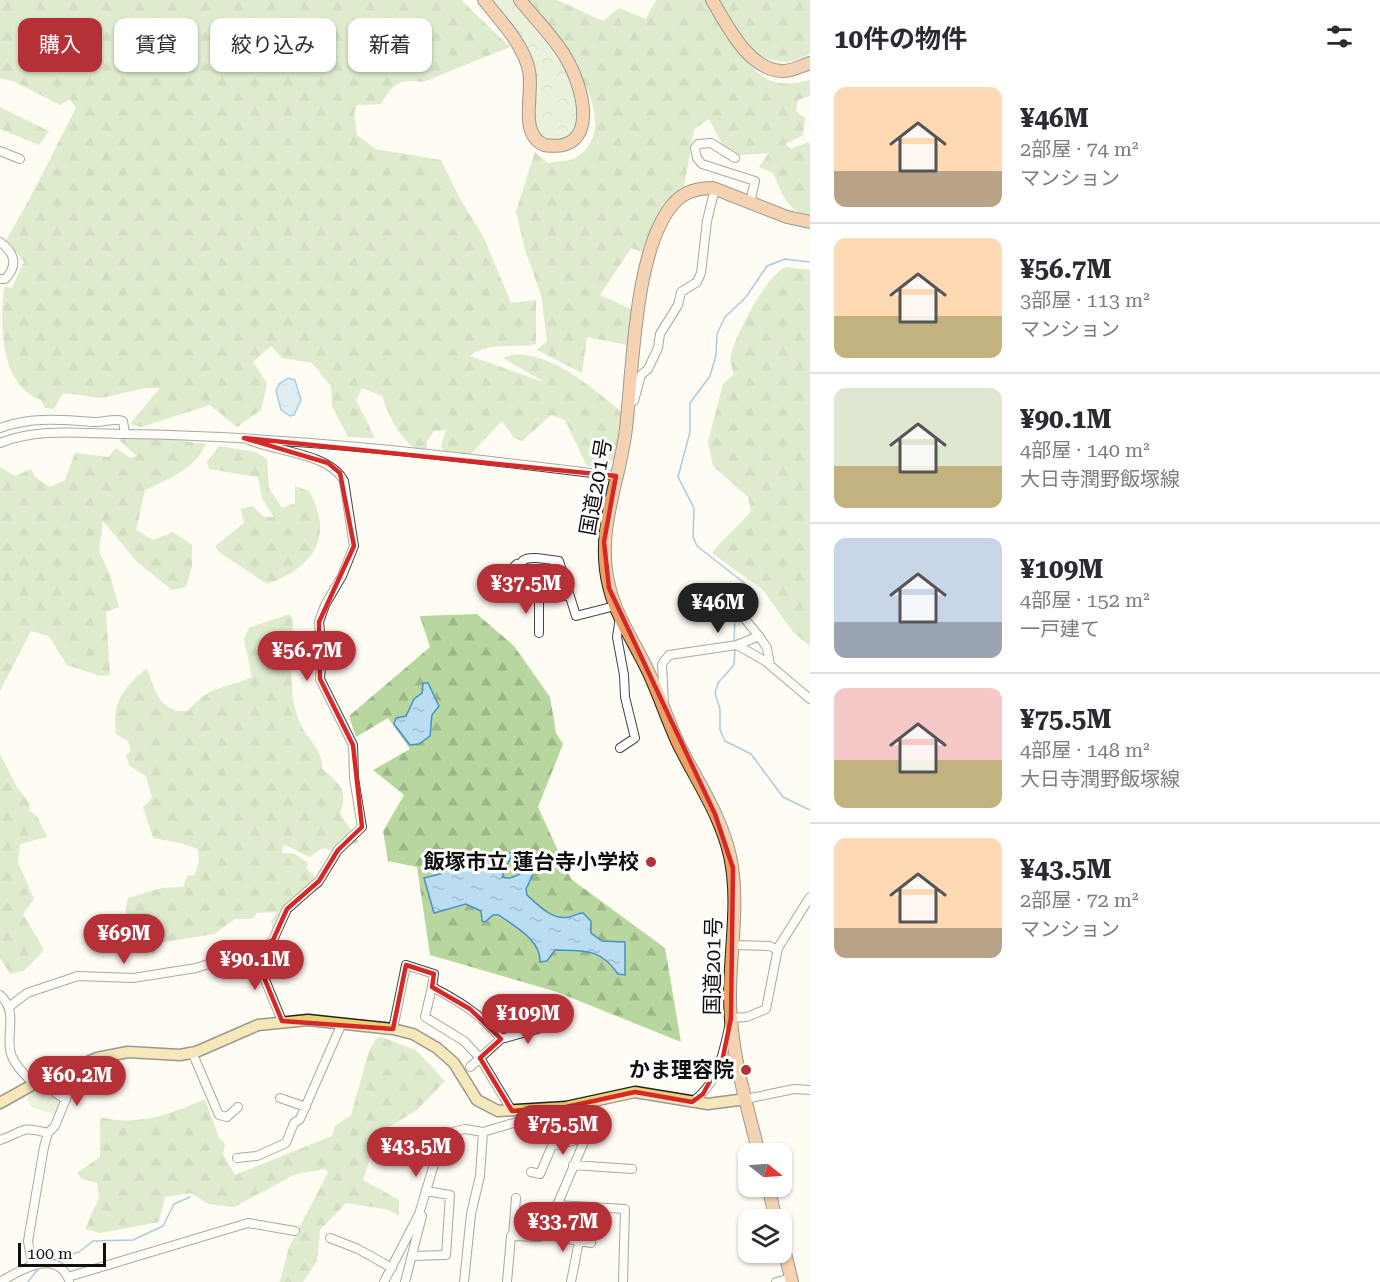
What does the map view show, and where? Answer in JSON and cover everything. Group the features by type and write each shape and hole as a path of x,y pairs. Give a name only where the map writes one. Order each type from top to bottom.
{"highway":[{"path":"484,0 518,47 529,71 529,116 533,136 544,145 569,144 577,139 584,122 582,102 574,76 566,58 520,0"},
{"path":"712,0 743,46 760,64 785,71 810,63"},
{"path":"715,188 787,217 810,222"},
{"name":"国道201号","path":"715,188 693,191 675,202 652,249 641,289 626,428 604,542 606,572 617,611 664,706 677,740 715,814 730,853 734,881 731,1018 733,1046 756,1143"},
{"path":"784,1263 786,1281"}],"main road":[{"path":"0,1103 80,1064 128,1052 180,1055 258,1025 308,1020 393,1029 413,1034 437,1048 454,1063 477,1100 487,1108 512,1111 566,1107 635,1092 692,1102 724,1104 746,1099"}],"street":[{"path":"735,158 711,142 698,144 695,148 697,158 702,164 755,182 750,202"},
{"path":"0,151 20,159"},
{"path":"628,402 634,401 641,375 648,369 658,348 660,334 678,305 681,292 697,282 701,273 707,221 715,188"},
{"path":"0,242 13,254 14,261 10,273 5,279 0,279"},
{"path":"0,428 48,418 96,422 116,419 123,421 125,434"},
{"path":"0,443 11,438 46,433 244,438 494,461 616,476"},
{"path":"9,1007 27,993 78,976 133,978 196,968 253,951 273,940 287,909 319,881 338,850 362,827 354,778 353,745 320,678 322,653 319,622 354,546 344,482 340,473 328,463 261,446 244,438"},
{"path":"504,576 527,556 559,561 576,616 617,611 617,637 624,675 625,697 635,738 620,748"},
{"path":"519,563 514,594 568,596"},
{"path":"539,596 539,633"},
{"path":"744,618 767,648 771,665"},
{"path":"664,706 662,664 669,655 737,645 759,636"},
{"path":"737,645 771,665 810,699"},
{"path":"692,1102 703,1094 713,1081 723,1057 731,1018 747,1017 766,1009 777,950 810,897"},
{"path":"732,945 770,945 777,950"},
{"path":"253,951 282,1021"},
{"path":"393,1029 406,965 434,974 425,1017 449,1030 480,1059 512,1111"},
{"path":"432,987 470,1009 487,1022 501,1040"},
{"path":"0,995 9,1007 12,1057 39,1082 66,1101"},
{"path":"237,1158 257,1156 286,1143 294,1123 300,1119 306,1107 342,1023"},
{"path":"470,1067 501,1040 548,1026"},
{"path":"192,1052 219,1115 227,1117 238,1107"},
{"path":"32,1264 28,1241 48,1133 55,1126 80,1064"},
{"path":"746,1099 794,1089 810,1090"},
{"path":"280,1098 306,1107"},
{"path":"513,1236 539,1237 544,1234 573,1166 584,1138 584,1130 566,1107"},
{"path":"405,1282 441,1140 459,1130 483,1132 527,1119 546,1109"},
{"path":"2,1139 20,1129 48,1133"},
{"path":"464,1282 471,1214 480,1176 483,1132"},
{"path":"531,1172 540,1174 552,1146 584,1138"},
{"path":"573,1166 632,1169"},
{"path":"412,1256 446,1254 450,1195 425,1196"},
{"path":"384,1282 425,1196"},
{"path":"507,1282 516,1198"},
{"path":"556,1205 625,1209 623,1282"},
{"path":"0,1282 32,1264 53,1265 69,1279 248,1223 295,1231"},
{"path":"544,1234 591,1243"},
{"path":"330,1238 392,1268"},
{"path":"571,1282 579,1241"}],"highlighted area":[{"path":"244,438 616,476 604,542 609,588 715,814 733,868 731,1018 723,1057 703,1094 692,1102 635,1092 566,1107 512,1111 480,1058 501,1039 470,1009 432,987 434,974 406,965 393,1029 282,1021 253,951 273,940 287,909 319,881 338,850 362,827 353,745 320,679 319,622 354,546 340,473 328,463"}],"green space":[{"path":"0,0 461,0 510,47 423,82 402,82 393,87 381,104 357,105 354,113 357,135 376,149 441,160 459,197 484,238 511,303 536,300 536,344 485,348 470,356 546,383 503,358 518,355 533,356 566,370 582,381 621,412 615,457 609,466 587,466 565,420 551,415 522,441 514,438 502,421 470,455 447,457 441,446 446,430 434,431 427,441 427,453 418,450 404,438 393,422 382,396 362,388 356,400 375,438 348,437 332,406 331,386 312,363 282,358 271,346 253,362 267,383 261,410 237,427 210,405 141,427 130,424 160,388 146,388 101,398 63,393 54,409 45,408 41,400 27,392 17,382 6,352 2,319 4,287 12,288 24,262 6,240 76,108 70,99 60,105 15,82 0,78"},
{"path":"492,0 514,0 568,72 580,121 570,140 544,140 533,124 534,89"},
{"path":"529,0 557,0 603,21 619,8 646,19 656,0 705,0 732,44 760,74 779,83 810,80 810,96 798,100 796,111 805,118 803,135 785,144 791,149 808,142 810,144 810,215 790,206 773,173 759,167 769,153 728,156 709,119 694,129 684,187 645,253 631,248 600,295 631,309 627,345 587,337 582,373 537,350 547,341 541,295 525,250 516,211 535,152 548,163 569,160 575,158 590,143 595,124 592,102 569,56"},
{"path":"720,0 810,0 810,54 786,62 771,60 761,55 752,49 737,31"},
{"path":"0,107 49,131 39,145 0,129"},
{"path":"786,267 810,270 810,646 793,632 763,590 712,553 751,511 748,497 713,466 708,442 723,384 734,374 730,357 745,320 770,280"},
{"path":"121,433 206,444 188,467 145,490 136,530 153,540 173,532 192,545 192,567 186,587 172,590 137,562 103,521 99,551 110,575 119,607 106,612 110,675 100,676 67,665 49,636 31,631 0,691 0,467 15,476 31,469 35,477 50,487 65,480 75,453 108,457 116,448 130,458 137,456 120,441"},
{"path":"219,446 256,452 267,459 269,488 282,508 295,503 295,486 309,491 317,508 320,523 315,549 297,569 267,584 220,553 215,546 244,523 241,509 252,506 264,517 274,517 262,498 258,477 209,469 207,462"},
{"path":"289,614 293,619 291,669 298,718 320,754 322,768 338,783 343,792 343,805 340,813 358,842 333,851 322,848 310,857 283,845 282,853 295,854 308,863 306,868 323,886 296,906 280,935 273,932 271,921 278,912 257,913 252,919 235,919 214,934 158,943 154,954 137,946 125,910 128,898 161,888 183,887 188,875 194,876 199,862 198,849 153,838 143,807 152,798 146,776 130,766 126,756 131,751 128,741 116,734 116,713 121,696 131,682 147,668 156,692 165,705 171,709 188,711 203,696 252,677 244,639 249,628"},
{"path":"477,614 514,646 550,697 556,733 563,744 538,807 571,879 665,948 681,1042 557,992 430,955 417,867 388,861 383,831 404,795 373,770 410,749 388,718 356,737 349,716 430,647 420,616"},
{"path":"0,754 17,787 30,804 29,810 37,816 47,837 20,844 18,862 34,899 23,914 44,950 25,970 10,974 0,958"},
{"path":"381,1037 416,1050 445,1081 417,1110 387,1128 375,1142 363,1180 399,1200 399,1215 385,1209 346,1203 320,1230 317,1261 303,1282 276,1282 280,1281 289,1247 328,1173 325,1169 296,1174 234,1207 208,1204 191,1193 165,1197 159,1222 100,1233 85,1229 99,1198 97,1183 82,1179 77,1173 100,1157 100,1117 127,1121 141,1120 167,1114 205,1099 219,1138 225,1144 223,1154 235,1175 332,1136 335,1126 351,1115 369,1051 376,1039"},
{"path":"44,1087 62,1101 58,1116 32,1107 26,1097"}],"water":[{"path":"288,378 295,380 301,400 294,415 290,416 281,410 276,391 279,384"},
{"path":"423,683 428,683 439,706 432,715 430,736 419,744 410,745 394,724 396,718 406,716 414,699 422,693"},
{"path":"442,849 475,865 513,852 502,877 511,878 536,868 526,889 527,895 557,917 563,918 583,913 591,921 591,933 602,941 625,942 625,975 618,974 605,959 598,955 583,951 555,950 547,961 540,962 536,947 519,929 499,915 493,915 485,922 482,921 481,911 466,904 434,913 424,878 444,873 440,852"}],"waterway":[{"path":"734,641 735,618 748,586 697,546 693,537 694,508 678,477 690,432 690,403 710,376 716,355 717,334 725,317 746,297 767,266 785,259 810,262"},
{"path":"735,649 734,665 718,683 715,693 720,709 720,730 725,741 751,754 783,797 810,810"},
{"path":"52,1261 79,1252 93,1241 133,1240 163,1226 174,1204 190,1197"},
{"path":"28,1282 38,1269"}],"place":[{"name":"飯塚市立 蓮台寺小学校","path":"651,862"},
{"name":"かま理容院","path":"746,1070"}]}
